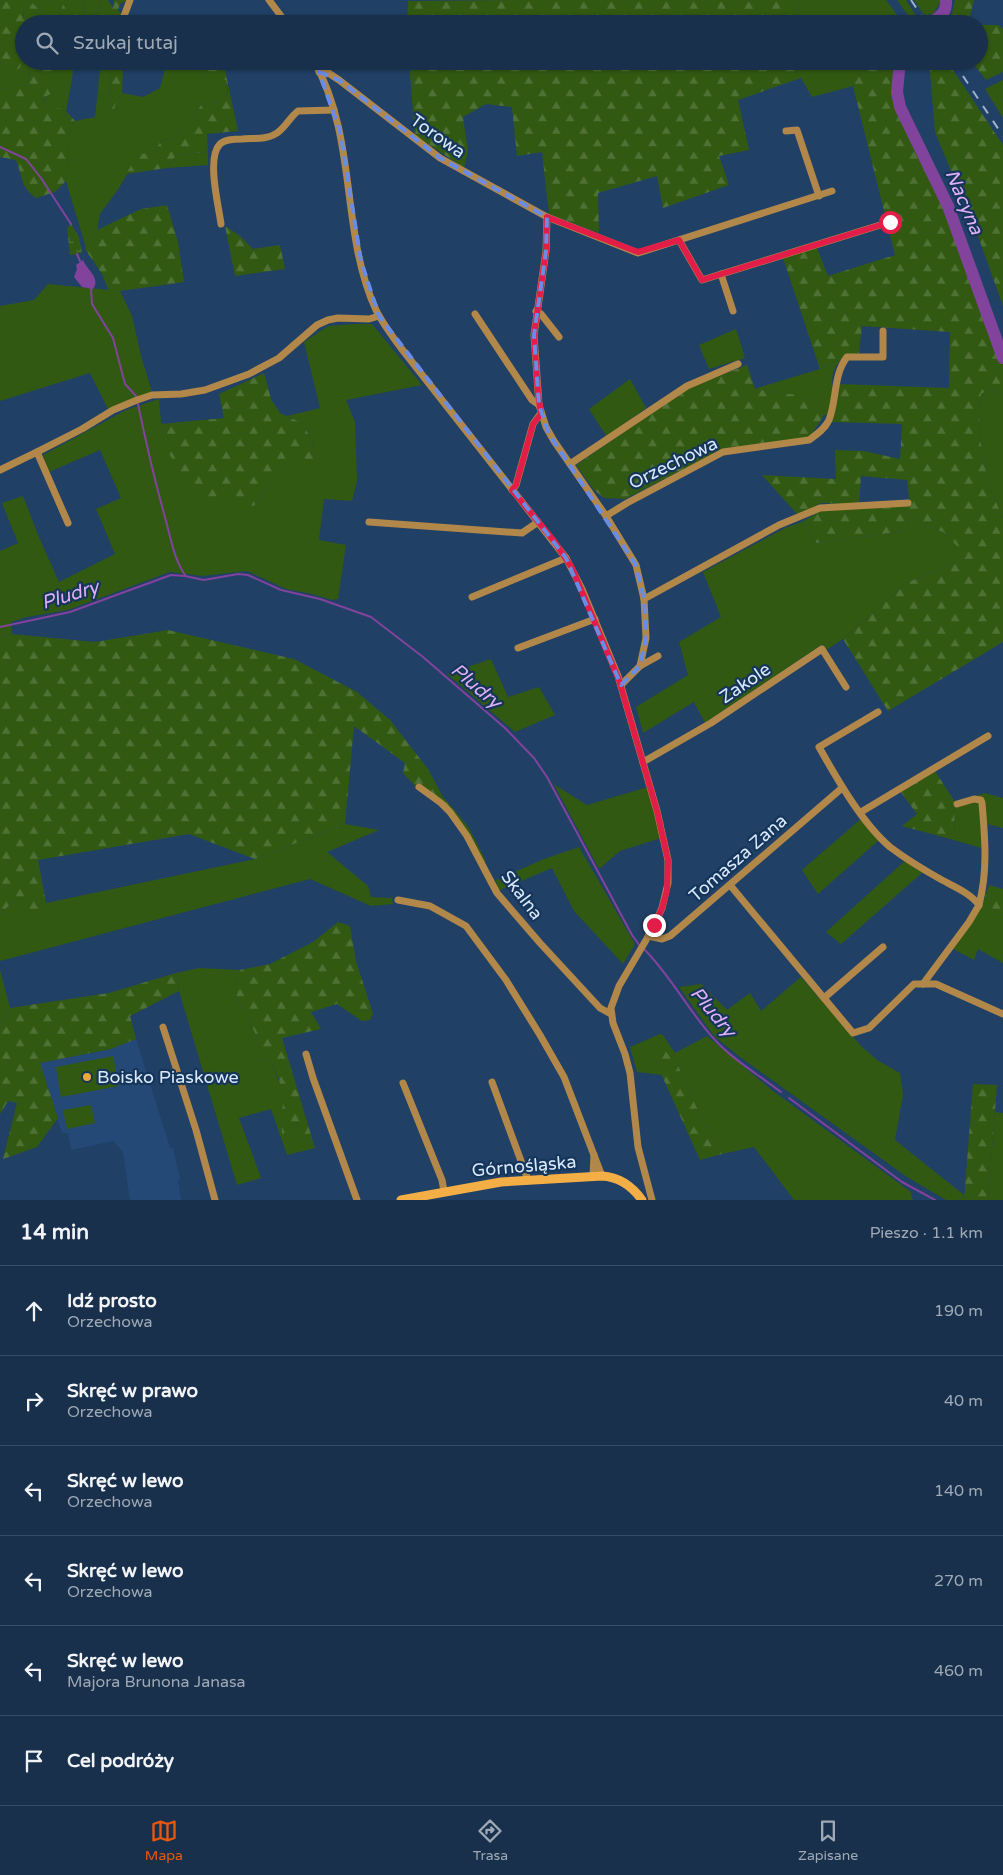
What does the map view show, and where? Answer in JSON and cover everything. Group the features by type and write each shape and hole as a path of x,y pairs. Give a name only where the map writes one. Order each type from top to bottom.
{"street":[{"path":"124,15 130,0"},
{"path":"268,0 280,15"},
{"path":"319,72 334,110 343,143 360,261 379,316 401,348 566,558 579,582 621,685 663,835 669,869 664,902 647,938 613,997 611,1014 630,1073 638,1147 652,1200"},
{"name":"Torowa","path":"319,72 327,72 339,80 440,158 547,217"},
{"path":"221,224 214,170 215,154 219,145 234,139 272,136 281,130 298,111 334,110"},
{"path":"786,131 797,130 819,196"},
{"path":"640,666 646,638 644,599 636,566 606,516 549,434 539,406 534,335 546,251 547,217 638,252 832,191"},
{"path":"679,240 702,280 890,222"},
{"path":"721,274 733,311"},
{"path":"536,311 541,314 559,337"},
{"path":"475,314 532,400 539,406"},
{"path":"0,470 82,429 113,410 137,400 152,395 181,394 205,390 249,374 279,358 322,322 338,318 369,318 379,316"},
{"name":"Orzechowa","path":"606,516 723,452 809,440 820,432 828,422 840,366 847,357 883,358 883,331"},
{"path":"570,464 687,386 738,364"},
{"path":"512,490 516,485 533,424 541,414"},
{"path":"37,452 68,523"},
{"path":"644,599 779,525 820,508 908,503"},
{"path":"370,522 522,532 538,522"},
{"path":"472,596 566,558"},
{"path":"518,648 595,619"},
{"name":"Zakole","path":"643,762 711,723 822,649 846,687"},
{"path":"621,685 640,666 658,656"},
{"path":"878,712 819,748 842,788 879,836 891,847 925,870 974,898 979,905"},
{"path":"861,812 988,736"},
{"name":"Skalna","path":"419,787 442,803 458,822 497,893 600,1008 611,1014"},
{"name":"Tomasza Zana","path":"647,938 670,936 842,788"},
{"path":"923,984 969,922 979,905 984,887 986,862 982,803 981,800 974,799 957,804"},
{"path":"730,885 853,1033 869,1028 914,984 936,984 1003,1014"},
{"path":"398,900 430,906 466,926 506,980 564,1077 594,1155 597,1176"},
{"path":"824,998 883,947"},
{"path":"163,1027 196,1130 215,1200"},
{"path":"306,1054 312,1078 357,1200"},
{"path":"492,1082 528,1180"},
{"path":"403,1083 442,1180 444,1191"},
{"name":"Górnośląska","path":"401,1200 485,1184 597,1176 614,1178 626,1183 642,1200"}],"highlighted area":[{"path":"319,72 339,80 440,158 547,217 546,251 534,335 539,405 549,434 636,565 644,599 646,638 640,666 621,685 566,558 379,316 361,261 340,131"}],"shaded area":[{"path":"83,260 94,278 95,285 93,289 82,287 74,277 77,269 76,265"},
{"path":"136,1039 170,1148 173,1148 180,1179 178,1181 181,1200 130,1200 123,1152 113,1141 71,1150 68,1133 62,1133 40,1063 111,1049"}],"green space":[{"path":"0,0 29,0 42,12 24,11 23,15 15,15 15,70 9,71 0,62"},
{"path":"29,0 65,0 59,15 23,15 24,11 41,11"},
{"path":"65,0 83,0 83,15 59,15"},
{"path":"83,0 100,0 99,6 93,15 83,15"},
{"path":"100,0 108,0 113,8 114,0 128,0 120,4 118,10 121,15 93,15 99,6"},
{"path":"794,0 886,0 897,15 796,15 798,7"},
{"path":"794,0 798,7 796,15 407,15 408,1"},
{"path":"897,0 906,0 915,15 908,15"},
{"path":"914,0 941,1 933,14 924,15"},
{"path":"955,0 974,0 970,15 952,15"},
{"path":"988,25 998,25 1003,29 1003,72 986,80 978,70 988,70"},
{"path":"0,62 2,66 15,62 15,70 30,70 29,85 0,89"},
{"path":"30,70 54,70 56,91 45,97 44,105 47,108 50,101 53,101 56,108 62,109 65,117 66,111 75,121 70,126 66,181 55,192 36,198 27,190 16,160 0,157 0,89 22,82 25,86 29,85"},
{"path":"54,70 73,70 65,117 62,109 47,108 44,105"},
{"path":"100,70 111,70 110,119 112,118 116,101 122,93 143,97 160,88 164,70 204,70 205,78 226,79 227,92 224,99 217,102 204,101 182,131 161,141 153,153 138,155 119,188 100,214 97,230 86,248 66,181 70,126 75,121 95,117"},
{"path":"111,70 123,70 122,93 116,101 112,119 110,119"},
{"path":"204,70 225,70 238,131 207,134 208,152 176,155 167,168 126,174 138,154 153,153 161,141 182,131 204,101 210,100 216,103 226,96 228,92 226,80 205,78"},
{"path":"410,70 794,70 801,78 738,100 749,150 719,156 729,185 663,208 657,176 598,193 599,233 549,214 542,152 517,156 512,107 486,104 463,117 468,151 464,168 415,135"},
{"path":"794,70 863,70 853,86 812,97"},
{"path":"863,70 896,70 894,91 897,105 945,205 1003,364 1003,395 997,394 991,388 981,394 979,431 988,484 1003,518 1003,642 888,711 843,639 908,582 948,567 967,556 943,532 923,525 909,512 905,531 816,543 802,522 822,510 910,505 907,480 861,476 859,505 821,503 798,515 762,475 836,479 835,450 864,451 900,459 902,424 831,422 839,384 949,388 950,332 862,326 859,353 842,358 820,369 783,258 817,248 828,276 895,255 853,86"},
{"path":"930,70 953,70 1003,145 1003,306 978,236 935,132"},
{"path":"1003,80 1003,118 985,89"},
{"path":"208,152 208,165 167,168 176,155"},
{"path":"167,205 178,242 184,282 109,291 102,274 85,249 97,230 141,209"},
{"path":"71,224 79,237 82,253 70,255 67,228"},
{"path":"225,226 240,236 253,249 280,245 285,269 235,276"},
{"path":"48,284 120,291 132,316 152,392 108,409 90,373 0,401 0,306 34,300"},
{"path":"372,324 422,385 346,400 355,422 357,481 352,501 324,499 319,540 346,545 338,599 332,600 286,589 247,571 202,576 170,572 68,610 27,617 11,622 12,634 0,638 0,551 18,543 2,503 23,496 59,582 115,554 96,509 121,498 100,450 49,472 43,455 126,410 159,399 162,434 170,455 254,506 286,462 314,462 312,440 302,423 287,416 320,408 304,342 328,326"},
{"path":"736,329 745,358 709,369 699,345"},
{"path":"842,358 833,372 832,395 827,415 824,415 823,407 806,394 787,394 754,389 820,369"},
{"path":"747,365 755,389 787,394 806,394 823,407 824,415 807,438 723,449 625,499 604,498 594,490 576,465 690,387"},
{"path":"264,373 271,399 280,413 302,423 312,440 314,462 286,462 254,506 195,494 169,452 162,434 161,424 224,418 219,394"},
{"path":"630,379 646,408 607,437 589,409"},
{"path":"991,388 997,394 1003,395 1003,518 988,484 979,431 981,394"},
{"path":"909,512 923,525 943,532 968,556 948,567 908,582 843,639 826,650 823,644 705,723 694,702 643,733 636,707 688,675 679,642 721,617 703,572 785,528 802,522 816,543 905,531"},
{"path":"168,630 294,659 357,692 390,720 428,769 443,797 457,813 455,817 441,801 419,783 415,786 403,773 405,763 354,726 345,824 255,859 189,834 38,860 46,903 37,915 17,898 0,914 0,638 12,634 95,642"},
{"path":"491,659 508,697 539,687 555,715 515,732 447,674"},
{"path":"935,771 955,802 954,840 902,826 917,814 900,791"},
{"path":"551,779 555,785 587,805 648,787 661,838 620,851 599,869"},
{"path":"985,793 1003,798 1003,828 983,823 981,848 954,840 955,802"},
{"path":"457,813 469,828 486,861 484,863 455,817"},
{"path":"862,818 879,840 818,894 802,870"},
{"path":"345,824 379,830 327,852 368,886 371,897 392,898 393,904 371,906 310,879 0,961 0,914 17,898 37,914 46,903 255,859"},
{"path":"579,847 635,944 623,964 574,911 552,868 498,891 496,880 544,859"},
{"path":"906,860 923,872 841,944 826,932"},
{"path":"989,885 1003,889 1003,915 983,903"},
{"path":"983,903 1003,915 1003,963 978,949 974,960 953,949"},
{"path":"338,922 350,926 356,961 373,1014 370,1020 362,1021 337,1004 311,1012 321,1029 282,1038 314,1145 299,1139 297,1122 282,1135 281,1115 283,1104 279,1079 271,1061 259,1058 258,1039 237,998 234,984 240,970 270,964 313,942"},
{"path":"199,968 240,970 234,984 237,998 258,1039 259,1058 271,1061 281,1088 283,1099 282,1134 297,1122 299,1139 314,1145 315,1148 287,1155 271,1109 239,1118 261,1178 237,1185 179,991 176,973"},
{"path":"0,970 10,1008 0,1025"},
{"path":"176,973 179,991 130,1016 136,1039 111,1049 40,1063 58,1118 37,1147 3,1159 17,1103 8,1101 0,1114 0,1025 10,1008 109,993"},
{"path":"801,977 861,1046 877,1060 900,1073 903,1094 895,1140 964,1195 964,1200 946,1200 907,1177 740,1057 714,1036 679,987 701,984 727,1010 750,993 761,1011"},
{"path":"660,1034 663,1035 675,1053 707,1036 773,1091 911,1192 912,1199 914,1200 794,1200 754,1147 722,1154 706,1128 676,1061 654,1059 663,1075 637,1072 630,1047"},
{"path":"659,1045 676,1061 706,1128 722,1154 700,1160 654,1058"},
{"name":"Boisko Piaskowe","path":"113,1056 119,1086 61,1097 56,1067"},
{"path":"973,1084 997,1085 988,1200 964,1200"},
{"path":"91,1105 95,1123 67,1129 63,1110"},
{"path":"995,1112 1003,1113 1003,1200 988,1200"}],"waterway":[{"name":"Nacyna","path":"941,15 944,12 946,0"},
{"name":"Nacyna","path":"899,70 897,92 900,107 948,206 1003,358"},
{"path":"0,147 26,159 41,178 71,224"},
{"path":"77,254 80,261"},
{"path":"91,289 92,304 113,338 125,384 137,397"},
{"path":"138,404 171,542 175,556 185,575"},
{"name":"Pludry","path":"0,627 70,612 171,575 204,580 238,574 248,575 281,590 320,599 371,617 423,657 505,728 534,758 547,777 632,935 640,946"},
{"name":"Pludry","path":"644,949 715,1040 738,1061 781,1092"},
{"name":"Pludry","path":"789,1098 902,1182 935,1200"}],"railway":[{"path":"911,0 921,15"},
{"path":"959,70 1003,136"}],"place":[{"name":"Boisko Piaskowe","path":"87,1077"}],"route":[{"path":"654,925 660,915 667,890 669,877 668,860 657,811 619,680 572,568 554,541 512,490 516,485 533,424 541,414 534,335 546,251 547,217 638,252 679,240 702,280 890,222"}]}
